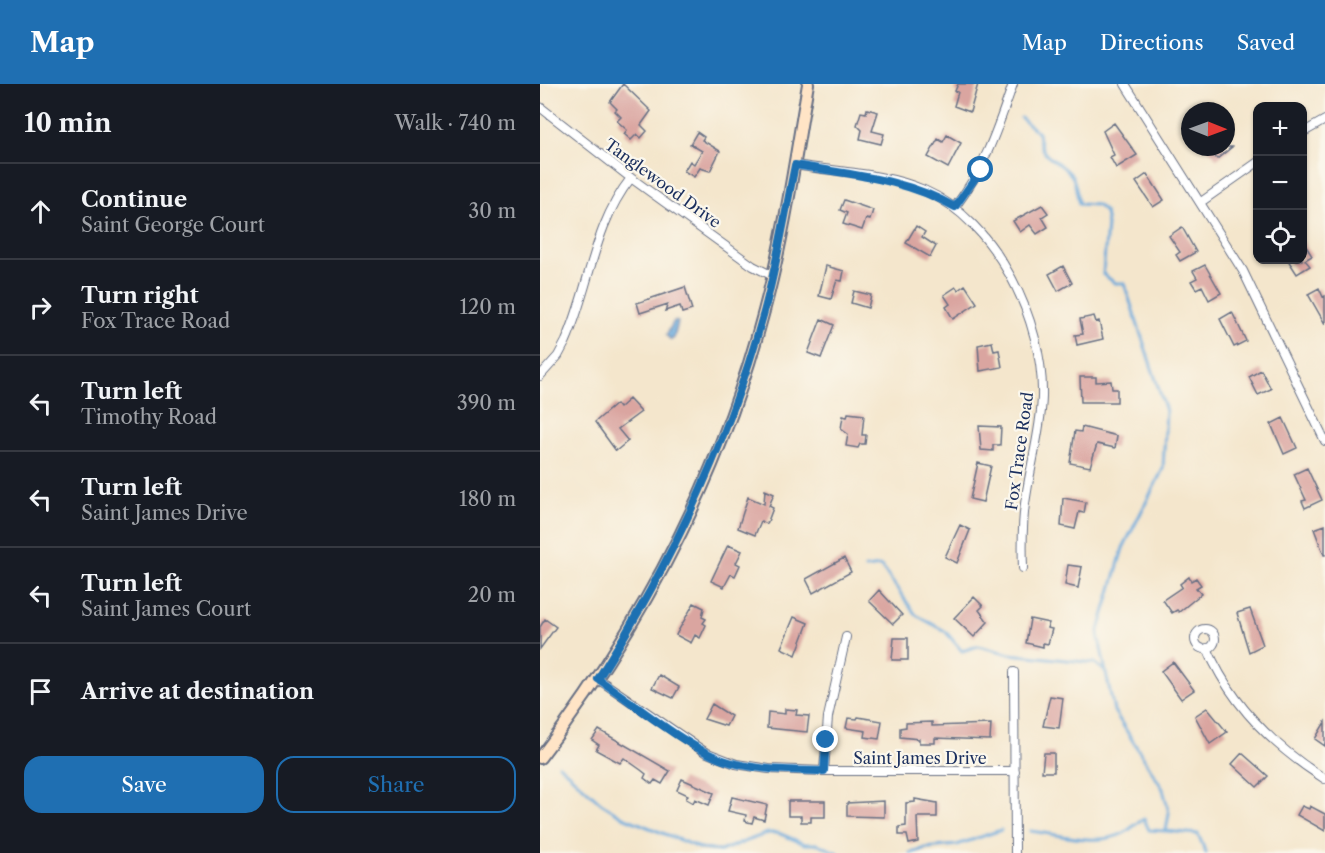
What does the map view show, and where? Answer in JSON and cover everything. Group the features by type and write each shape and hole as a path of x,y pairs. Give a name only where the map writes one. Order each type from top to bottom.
{"main road":[{"path":"540,758 598,679 665,567 709,473 753,348 773,276 808,84"}],"street":[{"path":"955,207 981,170 1013,84"},
{"path":"1125,84 1202,202 1257,296 1325,441"},
{"name":"Tanglewood Drive","path":"540,107 631,178 753,266 773,276"},
{"path":"1307,130 1325,120"},
{"name":"Fox Trace Road","path":"795,165 904,184 923,190 955,207 982,235 1007,271 1031,319 1037,344 1042,398 1023,515 1023,568"},
{"path":"1202,202 1253,165"},
{"path":"540,376 558,356 566,341 602,227 611,207 631,178"},
{"path":"824,771 828,717 846,637"},
{"path":"1207,648 1226,687 1257,724 1297,762 1325,779"},
{"path":"1014,672 1015,853"},
{"name":"Saint James Drive","path":"598,679 693,744 721,759 753,767 824,771 1015,771"}],"water":[{"path":"674,321 678,322 674,338 671,340 666,335"}],"building":[{"path":"623,84 651,111 641,125 647,131 641,138 637,134 631,140 624,134 627,130 617,121 621,117 610,102"},
{"path":"958,84 978,84 970,112 954,106"},
{"path":"867,109 878,112 872,131 884,134 881,144 860,139 862,130 857,125 861,112 866,113"},
{"path":"1114,123 1137,155 1116,168 1110,157 1114,155 1103,131"},
{"path":"697,132 704,137 702,140 720,151 710,171 700,168 694,177 684,171 690,161 694,164 702,151 690,144"},
{"path":"947,135 961,143 948,168 928,157 938,139 943,142"},
{"path":"1147,174 1164,200 1153,207 1136,182"},
{"path":"844,200 873,210 870,220 866,219 862,230 843,224 847,213 840,210"},
{"path":"1042,205 1048,213 1042,217 1048,227 1037,234 1030,225 1020,232 1013,221"},
{"path":"916,226 925,232 922,237 936,246 930,257 906,243"},
{"path":"1182,227 1196,252 1180,261 1176,255 1180,252 1169,236"},
{"path":"1307,248 1312,256 1307,259"},
{"path":"1307,262 1310,266 1297,274 1291,264"},
{"path":"1205,265 1221,293 1209,300 1202,286 1196,289 1191,281 1197,278 1193,271"},
{"path":"826,266 844,271 842,281 837,280 831,299 819,296"},
{"path":"1063,266 1072,283 1058,291 1049,274"},
{"path":"965,285 977,303 953,319 946,307 950,304 944,295 956,287 958,290"},
{"path":"685,287 692,310 682,313 680,306 665,311 668,304 640,313 637,303"},
{"path":"1319,288 1323,297 1325,296 1325,324 1308,294"},
{"path":"854,291 871,295 868,308 851,303"},
{"path":"1232,312 1246,341 1234,347 1220,319"},
{"path":"1094,316 1096,322 1099,321 1103,339 1077,345 1075,335 1083,334 1080,319"},
{"path":"821,319 834,325 821,358 808,353"},
{"path":"992,342 994,351 999,350 1002,367 980,371 978,345"},
{"path":"1261,370 1271,389 1258,395 1249,377"},
{"path":"1080,377 1096,377 1096,382 1111,381 1112,389 1117,389 1117,402 1081,402"},
{"path":"629,399 641,412 618,429 628,441 616,451 595,422 616,404 619,408"},
{"path":"848,413 864,415 862,435 866,435 865,444 860,444 858,448 846,446 848,434 841,429 843,416 847,417"},
{"path":"1283,418 1297,448 1284,454 1271,424"},
{"path":"979,426 1001,427 1000,445 993,445 993,451 981,450"},
{"path":"1082,427 1117,436 1115,448 1097,444 1090,467 1070,463 1075,431 1081,432"},
{"path":"978,463 991,466 983,502 970,499"},
{"path":"1307,468 1322,500 1305,508 1302,501 1306,500 1294,474"},
{"path":"765,490 774,494 769,506 773,508 767,524 761,521 755,535 738,528 748,497 764,504"},
{"path":"1063,498 1086,502 1084,513 1079,512 1075,529 1061,526"},
{"path":"960,525 970,530 957,563 945,557"},
{"path":"1325,525 1325,555 1324,555 1314,529"},
{"path":"728,545 742,551 736,563 740,565 735,576 731,574 724,587 711,581"},
{"path":"844,558 851,572 813,593 806,579"},
{"path":"1068,565 1082,567 1078,588 1065,585"},
{"path":"1189,577 1191,581 1196,578 1201,585 1196,588 1201,594 1179,612 1177,610 1172,613 1163,600 1182,587 1180,584"},
{"path":"879,590 902,615 893,624 869,601"},
{"path":"974,597 983,606 979,610 988,622 974,637 954,618"},
{"path":"694,603 704,608 702,617 706,619 703,623 706,625 700,638 695,635 691,643 676,635"},
{"path":"1250,609 1263,645 1249,652 1237,613"},
{"path":"794,617 808,623 796,655 781,648"},
{"path":"545,619 556,627 540,649 540,627"},
{"path":"1030,619 1049,623 1047,628 1052,629 1048,644 1043,643 1043,647 1026,643"},
{"path":"894,638 908,638 908,660 892,660"},
{"path":"1173,662 1194,690 1181,699 1161,671"},
{"path":"659,675 679,687 673,698 652,688"},
{"path":"1050,696 1063,698 1059,728 1043,726"},
{"path":"712,704 731,716 726,726 704,719"},
{"path":"1207,708 1227,732 1210,744 1195,716"},
{"path":"785,709 797,710 796,715 809,716 807,732 767,728 768,712 785,714"},
{"path":"858,717 882,721 879,739 865,737 866,731 846,728 848,718 857,719"},
{"path":"932,722 932,726 991,724 990,740 935,738 935,743 919,743 919,739 900,737 900,728 906,727 906,723"},
{"path":"1325,722 1325,746 1315,739"},
{"path":"599,730 670,771 662,784 655,780 652,784 644,778 646,774 624,758 620,763 596,750 599,745 592,740"},
{"path":"1044,753 1054,753 1054,772 1042,772"},
{"path":"1242,753 1268,776 1257,787 1232,764"},
{"path":"682,779 714,793 709,805 695,799 693,803 686,799 688,795 677,790"},
{"path":"732,797 767,805 764,820 754,817 752,823 745,821 746,815 728,811"},
{"path":"915,799 937,803 937,817 917,817 918,842 909,844 907,835 899,835 899,827 906,826 906,803 915,802"},
{"path":"788,801 825,801 825,817 811,817 811,822 801,822 801,816 788,816"},
{"path":"884,801 884,817 847,816 847,803"},
{"path":"1302,806 1309,809 1310,806 1325,814 1325,831 1297,815"}],"waterway":[{"path":"1021,118 1038,133 1046,155 1072,176 1079,204 1097,205 1105,212 1107,225 1103,274 1115,283 1124,283 1166,411 1163,469 1123,548 1098,634 1114,711 1163,789 1169,813 1166,831 1198,834 1206,853"},
{"path":"865,568 881,566 916,615 945,631 962,651 978,646 1010,654 1095,663 1105,671"},
{"path":"559,765 601,803 623,817 702,849 720,851 768,833 778,833 805,844 818,844 838,853"},
{"path":"1030,831 1102,839 1124,833 1144,819 1149,830 1166,831"},
{"path":"910,853 926,848 957,845 1001,830"}],"route":[{"path":"826,740 824,771 769,769 736,764 705,752 598,679 665,567 692,513 720,446 764,313 795,165 904,184 923,190 955,207 981,170"}]}
